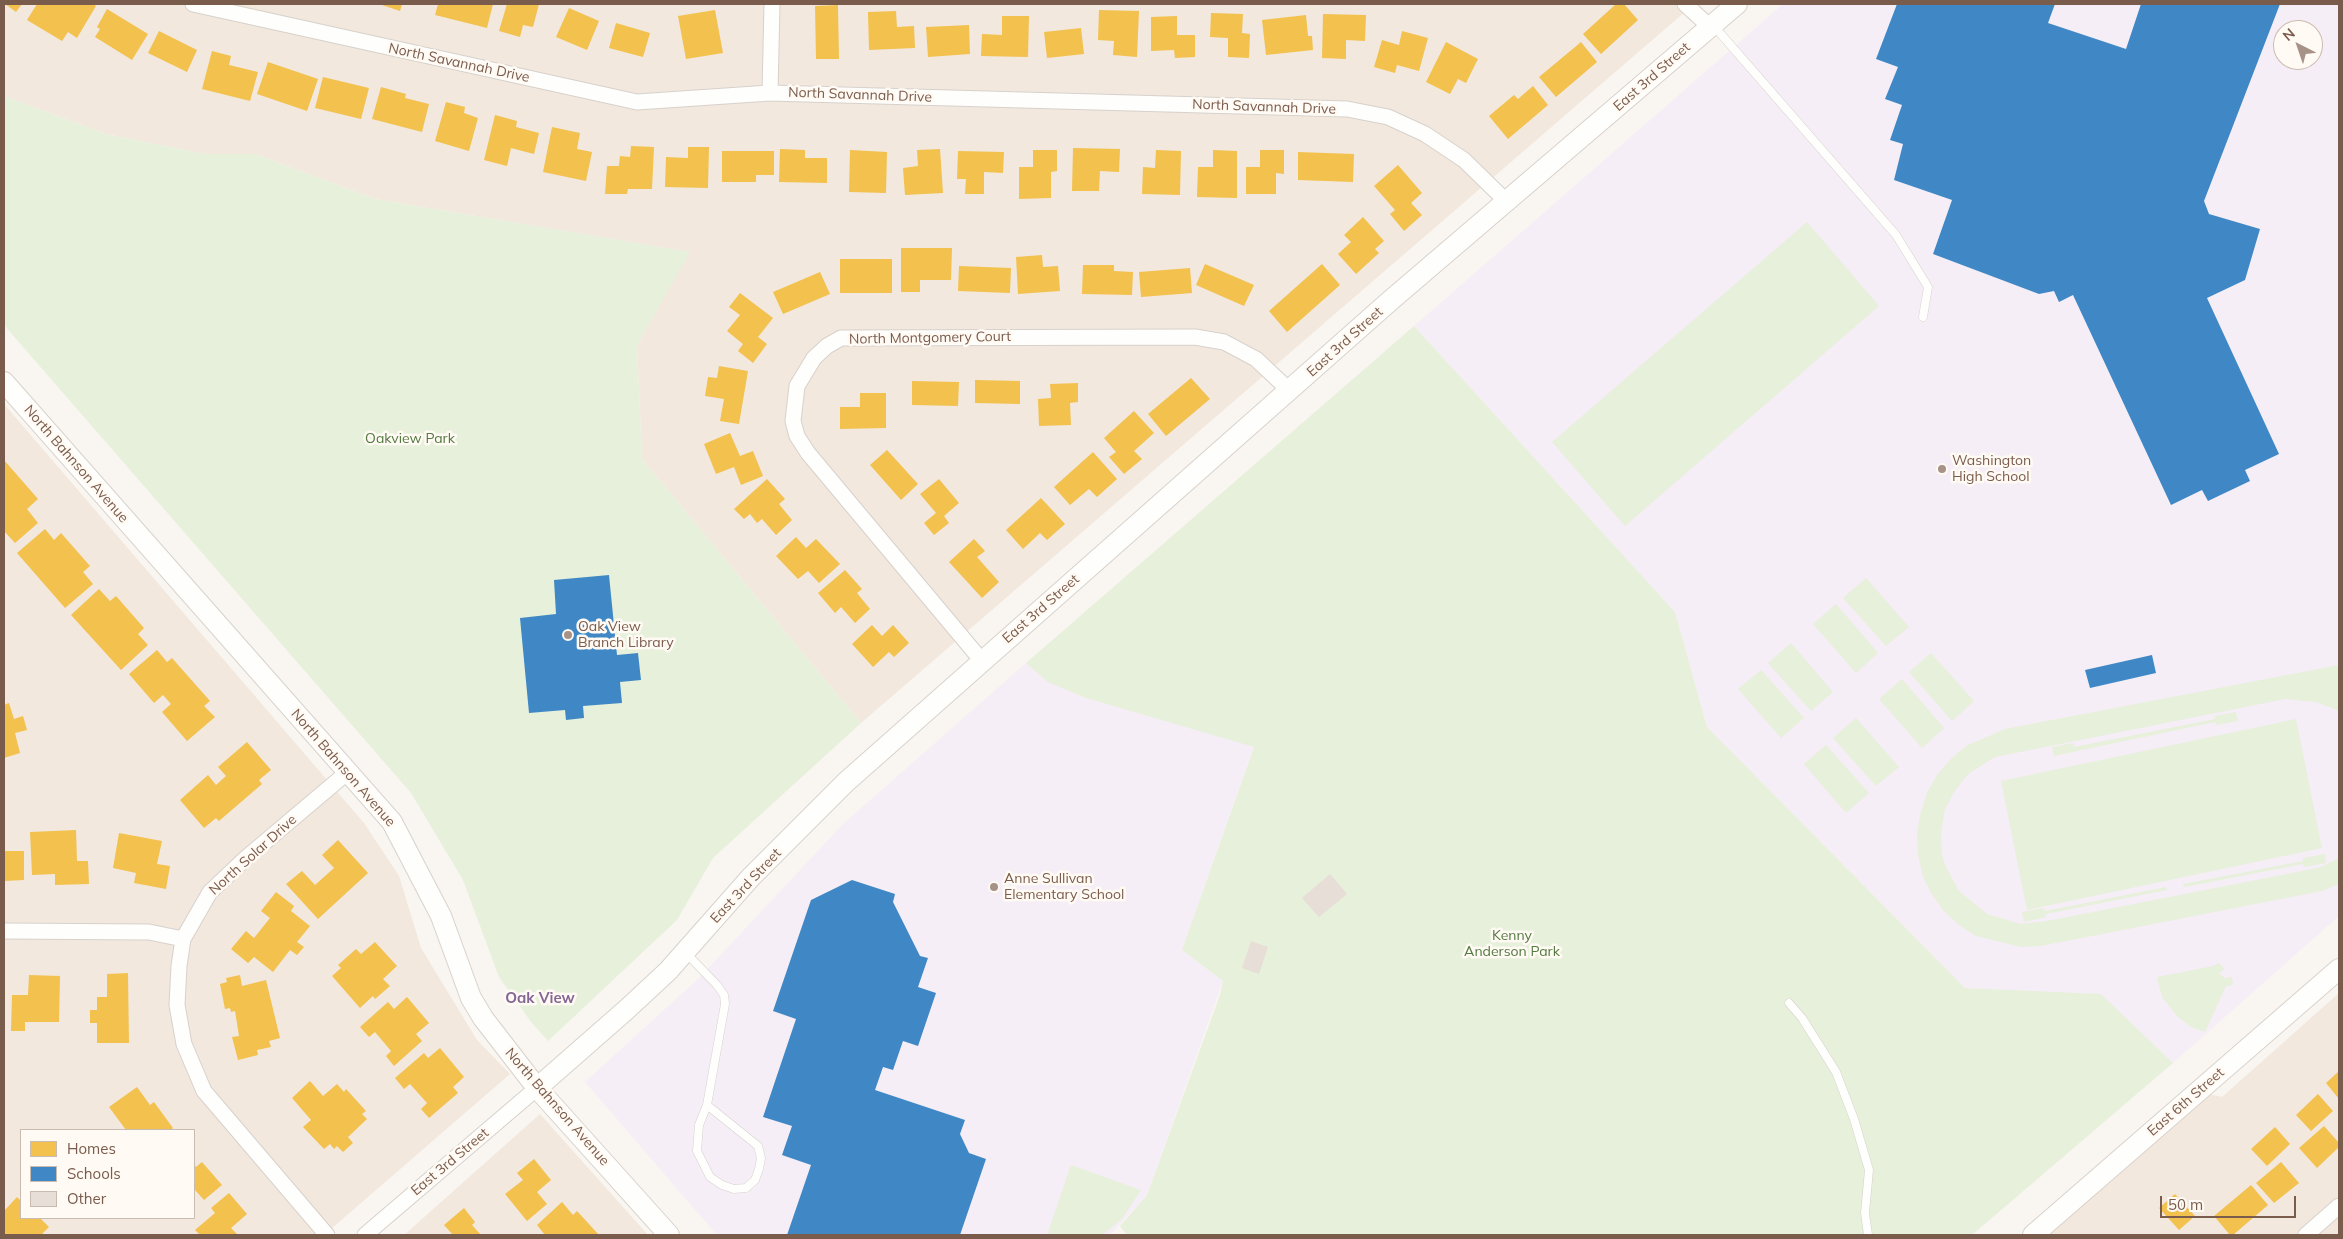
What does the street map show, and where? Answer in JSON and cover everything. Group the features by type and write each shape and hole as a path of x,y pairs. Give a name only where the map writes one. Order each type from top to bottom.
{"street":[{"name":"North Savannah Drive","path":"193,4 637,102 770,93 1348,109 1388,116 1425,134 1464,160 1508,202"},
{"path":"770,93 772,4"},
{"path":"1685,4 1711,26"},
{"name":"East 3rd Street","path":"365,1235 626,1010 685,952 751,877 846,782 1391,300 1738,4"},
{"name":"North Montgomery Court","path":"982,661 808,453 797,436 793,421 797,386 814,358 820,352 841,338 1195,337 1224,342 1256,359 1290,391"},
{"name":"North Bahnson Avenue","path":"4,382 392,822 441,916 471,998 483,1018 537,1088 669,1235"},
{"name":"North Solar Drive","path":"327,1235 204,1091 184,1044 177,1005 179,966 183,939 210,892 246,858 349,772"},
{"path":"4,931 149,932 183,939"},
{"name":"East 6th Street","path":"2033,1235 2337,974"},
{"path":"2306,1235 2339,1206"}],"lane":[{"path":"1711,26 1896,235 1928,287 1923,317"},
{"path":"685,952 717,985 724,995 725,1004 707,1105 699,1125 697,1151 710,1177 722,1185 734,1189 746,1188 755,1180 759,1170 761,1158 758,1146 707,1105"},
{"path":"1789,1004 1802,1018 1836,1072 1854,1118 1869,1170 1865,1213 1868,1235"}],"shaded area":[{"path":"4,4 1694,4 861,723 642,459 637,345 689,252 375,199 255,154 205,154 106,134 4,96"},
{"name":"Washington High School","path":"1783,4 2339,4 2339,916 2173,1063 2101,995 1965,988 1707,727 1675,612 1414,326"},
{"path":"4,404 364,823 399,876 421,948 477,1040 510,1074 324,1235 4,1235"},
{"name":"Anne Sullivan Elementary School","path":"1026,663 1048,680 1086,698 1254,746 1182,950 1223,981 1147,1195 1110,1235 717,1235 585,1082 699,978 843,824"},
{"path":"2339,993 2339,1235 2033,1235 2198,1092 2222,1097"},
{"path":"540,1114 648,1235 404,1235"}],"green space":[{"name":"Oakview Park","path":"4,96 106,134 205,154 255,154 375,199 690,252 637,345 642,459 861,723 713,858 677,920 548,1041 531,1022 499,977 463,880 411,793 4,325"},
{"path":"1807,222 1879,306 1625,526 1552,442"},
{"name":"Kenny Anderson Park","path":"1414,326 1675,612 1707,727 1965,988 2101,994 2173,1063 1972,1235 1127,1235 1120,1226 1147,1195 1220,995 1223,981 1182,950 1254,747 1086,698 1048,682 1026,663"},
{"path":"1866,578 1909,627 1886,646 1843,598"},
{"path":"1836,604 1878,653 1856,673 1813,624"},
{"path":"1791,643 1833,692 1811,711 1768,663"},
{"path":"1931,653 1974,701 1952,721 1909,672"},
{"path":"2339,665 2339,711 2316,702 2285,699 1995,757 1968,774 1954,792 1945,809 1941,832 1942,854 1945,865 1959,891 1987,914 2021,924 2047,921 2307,870 2321,867 2339,858 2339,884 2322,891 2041,946 2021,947 1976,936 1959,925 1943,910 1931,893 1923,877 1918,855 1917,834 1920,815 1927,793 1937,775 1966,746 2005,729"},
{"path":"1761,670 1804,718 1781,738 1738,689"},
{"path":"1902,679 1944,728 1922,748 1879,699"},
{"path":"2236,712 2238,721 2216,725 2215,722 2054,756 2052,747 2073,743 2074,747 2215,719 2214,716"},
{"path":"1856,718 1899,767 1876,786 1833,738"},
{"path":"2296,719 2322,848 2027,910 2001,781"},
{"path":"1826,745 1869,793 1846,813 1804,764"},
{"path":"2325,854 2326,863 2304,867 2303,864 2184,887 2183,884 2303,861 2303,858"},
{"path":"2166,887 2167,890 2046,914 2046,917 2024,922 2022,912 2044,908 2045,911"},
{"path":"2219,963 2225,969 2219,973 2225,978 2232,977 2233,985 2226,986 2205,1032 2191,1027 2178,1017 2162,997 2157,977 2213,966"},
{"path":"1071,1165 1141,1190 1122,1219 1102,1235 1047,1235"}],"building: Homes":[{"path":"5,4 22,4 16,12"},
{"path":"37,4 93,4 96,6 77,38 68,32 62,41 27,20"},
{"path":"379,4 402,4 400,11"},
{"path":"438,4 493,4 487,28 435,15"},
{"path":"507,4 539,4 533,27 523,25 520,37 499,31"},
{"path":"1616,4 1624,4 1638,20 1601,54 1583,34"},
{"path":"838,5 839,59 816,59 815,6"},
{"path":"569,8 599,21 587,50 556,37"},
{"path":"107,9 148,34 132,60 95,37 100,29 97,27"},
{"path":"715,10 723,53 686,59 678,16"},
{"path":"1099,10 1139,11 1137,57 1113,55 1114,41 1098,40"},
{"path":"896,11 897,27 914,26 915,48 869,50 868,12"},
{"path":"1211,13 1243,14 1242,33 1250,34 1249,58 1228,57 1228,38 1210,37"},
{"path":"1323,14 1366,15 1365,41 1346,40 1346,59 1322,58"},
{"path":"1306,15 1308,36 1312,36 1313,50 1266,55 1262,20"},
{"path":"1002,16 1029,16 1028,57 981,56 982,34 1002,35"},
{"path":"1177,16 1177,35 1195,35 1195,57 1175,58 1174,50 1151,51 1151,17"},
{"path":"616,23 650,33 643,57 609,48"},
{"path":"969,25 970,54 928,57 926,27"},
{"path":"1081,28 1084,54 1047,58 1044,32"},
{"path":"159,31 197,50 187,72 148,53"},
{"path":"1402,31 1428,38 1419,71 1397,65 1395,73 1374,67 1382,40 1399,45"},
{"path":"1446,42 1478,59 1466,83 1458,79 1450,94 1426,82"},
{"path":"1581,42 1597,62 1556,97 1539,77"},
{"path":"212,51 231,56 229,65 258,72 250,101 202,89"},
{"path":"268,62 318,79 307,111 257,94"},
{"path":"323,77 369,88 361,119 315,108"},
{"path":"1533,86 1548,105 1508,139 1489,116 1514,95 1518,99"},
{"path":"381,87 406,94 405,98 429,104 422,132 372,119"},
{"path":"446,102 465,107 464,113 478,118 469,151 435,141"},
{"path":"495,115 517,121 516,127 539,133 534,154 511,148 507,166 484,160"},
{"path":"552,127 580,133 577,149 592,152 586,181 543,172"},
{"path":"631,146 654,147 652,189 628,189 627,194 605,194 607,166 619,166 620,156 630,157"},
{"path":"688,147 709,147 708,188 665,187 666,157 688,158"},
{"path":"1073,148 1120,149 1119,172 1100,171 1099,191 1072,191"},
{"path":"780,149 805,150 805,158 827,158 827,183 779,182"},
{"path":"940,149 943,193 905,195 903,168 918,166 917,150"},
{"path":"850,150 887,152 886,193 849,192"},
{"path":"1033,150 1057,150 1057,171 1051,172 1051,198 1019,199 1019,167 1033,167"},
{"path":"1156,150 1181,151 1180,195 1142,194 1143,167 1155,168"},
{"path":"1213,150 1237,151 1237,198 1197,197 1198,167 1213,167"},
{"path":"1260,150 1284,150 1284,174 1276,173 1276,194 1246,194 1246,167 1260,167"},
{"path":"722,151 774,151 774,175 756,175 756,182 722,182"},
{"path":"958,151 1004,152 1003,173 984,172 984,194 965,194 966,179 957,179"},
{"path":"1298,152 1354,154 1353,182 1298,180"},
{"path":"1398,165 1422,193 1411,203 1422,215 1404,231 1390,214 1395,210 1374,186"},
{"path":"1363,217 1384,241 1375,249 1379,253 1356,274 1338,254 1351,242 1344,235"},
{"path":"901,248 952,248 951,280 920,280 920,292 901,292"},
{"path":"1042,255 1043,267 1058,266 1060,291 1018,294 1016,257"},
{"path":"840,259 892,259 892,293 840,293"},
{"path":"1205,264 1254,285 1244,306 1196,285"},
{"path":"1322,264 1340,285 1287,332 1269,311"},
{"path":"1083,265 1114,265 1114,271 1133,272 1132,295 1082,294"},
{"path":"959,266 1011,268 1010,293 958,291"},
{"path":"1190,268 1192,293 1141,297 1139,272"},
{"path":"820,272 830,294 783,314 773,292"},
{"path":"740,293 773,318 758,337 767,344 753,363 738,351 743,344 727,331 740,315 729,307"},
{"path":"719,366 748,371 739,424 720,421 724,399 705,396 708,377 717,378"},
{"path":"1191,378 1210,399 1166,436 1148,414"},
{"path":"975,380 1020,381 1020,404 975,403"},
{"path":"912,381 959,382 958,406 912,405"},
{"path":"1078,383 1078,402 1070,403 1071,425 1039,426 1038,399 1051,398 1050,384"},
{"path":"860,393 886,393 886,428 840,429 840,407 860,407"},
{"path":"1134,411 1154,433 1134,451 1142,459 1124,474 1109,457 1116,452 1104,438"},
{"path":"730,433 740,456 753,451 763,476 741,485 734,467 716,474 704,444"},
{"path":"887,450 918,484 901,500 870,465"},
{"path":"1093,452 1117,479 1097,497 1089,489 1070,505 1054,487"},
{"path":"4,460 38,499 27,509 38,523 15,543 4,531"},
{"path":"767,479 785,499 779,504 792,520 776,535 762,519 757,523 750,514 744,519 734,509"},
{"path":"939,479 959,503 944,516 949,523 934,535 924,523 936,513 920,494"},
{"path":"1041,498 1065,524 1047,540 1040,533 1023,549 1006,530"},
{"path":"45,529 54,540 61,533 90,566 83,572 93,584 65,608 17,553"},
{"path":"796,537 806,548 816,539 840,564 819,583 808,571 798,579 776,556"},
{"path":"974,539 985,551 977,557 999,582 982,598 949,562"},
{"path":"845,570 862,589 857,593 870,609 855,623 841,607 835,613 818,593"},
{"path":"99,589 110,601 116,596 144,628 138,634 148,645 121,670 71,615"},
{"path":"872,625 882,636 893,625 909,643 894,657 889,652 873,667 852,644"},
{"path":"157,650 167,662 172,658 210,701 204,706 215,717 187,741 162,712 171,704 163,695 154,703 129,674"},
{"path":"9,703 14,719 23,716 27,730 15,733 20,753 4,758 4,705"},
{"path":"247,742 271,770 259,780 262,784 219,821 216,818 204,828 180,800 208,775 216,785 226,776 218,767"},
{"path":"76,830 77,861 88,861 89,884 55,885 55,874 32,875 30,832"},
{"path":"119,833 162,841 157,864 170,866 166,889 134,883 136,873 113,868"},
{"path":"338,840 368,873 318,919 286,884 302,871 315,885 334,868 322,855"},
{"path":"4,851 24,851 24,880 4,881"},
{"path":"276,892 294,906 291,911 310,926 297,942 304,947 297,955 290,950 273,972 254,957 248,963 231,949 246,931 254,938 270,918 261,911"},
{"path":"375,942 397,966 383,979 390,986 375,999 373,996 360,1008 332,976 341,968 338,965 356,949 361,954"},
{"path":"128,973 129,1043 97,1043 97,1023 90,1023 90,1010 97,1010 97,997 107,997 107,974"},
{"path":"29,975 60,976 59,1022 25,1022 25,1031 11,1031 12,995 28,995"},
{"path":"240,975 242,986 266,980 280,1038 269,1041 271,1047 257,1050 258,1055 238,1060 232,1037 239,1036 235,1011 231,1012 230,1008 225,1009 220,984 227,982 226,978"},
{"path":"407,997 429,1023 416,1034 422,1041 394,1066 386,1056 391,1051 375,1032 369,1037 360,1027 388,1002 394,1009"},
{"path":"440,1048 464,1077 453,1087 458,1093 429,1118 421,1109 427,1103 410,1084 404,1089 395,1078 424,1053 428,1058"},
{"path":"2339,1071 2339,1099 2326,1083"},
{"path":"310,1081 323,1096 337,1084 344,1092 346,1089 366,1111 362,1114 367,1119 348,1137 353,1143 343,1152 337,1146 334,1149 330,1144 324,1149 303,1127 311,1120 292,1098"},
{"path":"137,1087 150,1105 154,1102 173,1128 125,1129 109,1107"},
{"path":"2318,1094 2333,1111 2311,1131 2296,1115"},
{"path":"2324,1126 2339,1143 2339,1147 2317,1168 2299,1148"},
{"path":"2275,1127 2290,1144 2267,1166 2251,1149"},
{"path":"534,1159 551,1180 537,1192 547,1204 527,1221 505,1194 523,1180 517,1173"},
{"path":"202,1162 222,1185 204,1200 195,1190 195,1166 196,1167"},
{"path":"2281,1162 2299,1183 2274,1203 2256,1183"},
{"path":"2251,1185 2268,1205 2233,1235 2230,1235 2214,1216"},
{"path":"229,1193 247,1214 231,1228 238,1235 200,1235 195,1230 215,1213 211,1208"},
{"path":"2175,1194 2195,1216 2179,1230 2159,1208"},
{"path":"17,1197 20,1200 20,1219 41,1219 49,1227 41,1235 6,1235 4,1233 4,1211"},
{"path":"562,1202 573,1215 577,1211 599,1235 545,1235 537,1225"},
{"path":"464,1208 475,1222 472,1225 481,1235 453,1235 444,1225"}],"building: Schools":[{"path":"1897,4 2055,4 2048,23 2126,49 2141,4 2280,4 2204,201 2209,214 2260,229 2245,280 2207,298 2279,454 2245,470 2250,481 2208,501 2202,490 2171,505 2073,295 2059,302 2054,291 2039,294 1933,254 1952,200 1894,180 1903,144 1890,140 1902,105 1885,99 1898,67 1876,59"},
{"name":"Oak View Branch Library","path":"609,575 617,655 638,653 641,680 620,682 622,703 583,706 584,718 566,720 565,710 529,713 520,618 556,614 554,580"},
{"path":"2152,655 2156,673 2090,688 2085,670"},
{"path":"852,880 895,894 893,902 920,956 928,958 918,987 936,993 918,1046 903,1041 893,1070 883,1067 875,1090 965,1120 960,1134 969,1153 986,1159 960,1235 787,1235 811,1165 782,1155 792,1126 763,1117 796,1019 773,1011 811,900"}],"building: Other":[{"path":"1330,874 1347,894 1319,917 1302,898"},
{"path":"1251,941 1268,947 1259,974 1242,968"}],"place":[{"name":"Washington High School","path":"1942,469"},
{"name":"Oak View Branch Library","path":"568,635"},
{"name":"Anne Sullivan Elementary School","path":"994,887"}],"district":[{"name":"Oak View","path":"540,998"}]}
